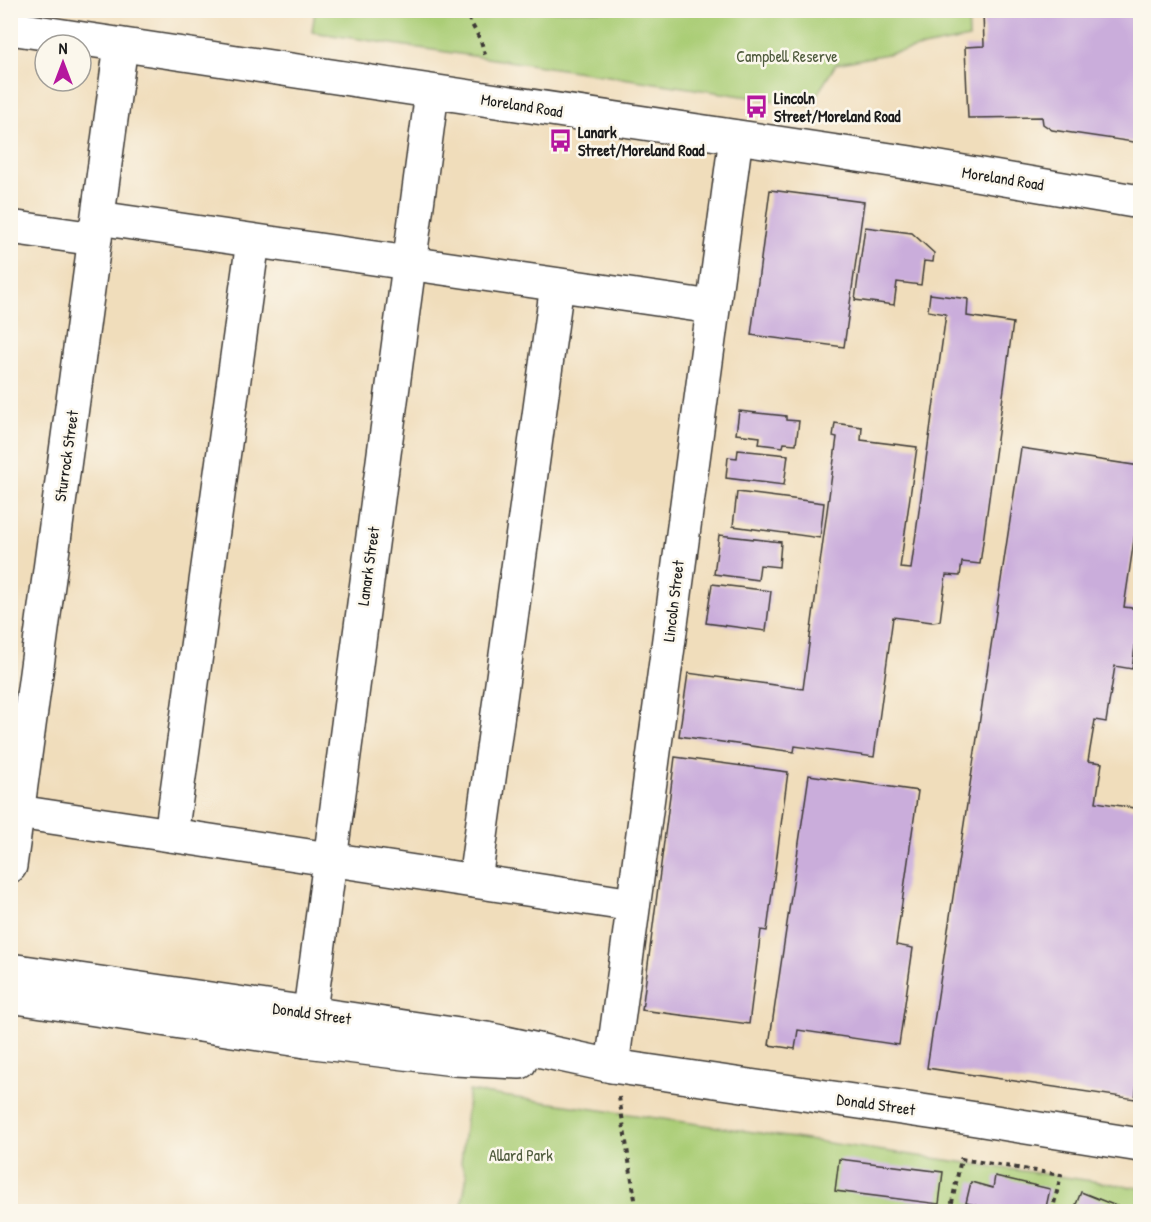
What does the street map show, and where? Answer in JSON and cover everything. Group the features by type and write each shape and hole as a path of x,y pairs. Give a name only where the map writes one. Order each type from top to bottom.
{"street":[{"name":"Moreland Road","path":"10,28 955,170 1140,202"},
{"name":"Sturrock Street","path":"10,866 17,792 121,45"},
{"name":"Lanark Street","path":"308,1026 432,92"},
{"name":"Lincoln Street","path":"612,1066 736,137"},
{"path":"10,227 97,228 253,241 712,307"},
{"path":"171,835 253,241"},
{"path":"475,880 557,285"},
{"path":"17,792 171,835 633,905"},
{"name":"Donald Street","path":"10,970 308,1026 454,1059 612,1066 1140,1145"},
{"name":"Donald Street","path":"10,996 308,1026"}],"path":[{"path":"464,10 481,41 486,58"},
{"path":"612,1066 638,1212"},
{"path":"950,1212 961,1159 1061,1175 1052,1212"}],"green space":[{"name":"Campbell Reserve","path":"968,10 969,38 836,64 810,106 312,32 315,11"},
{"name":"Allard Park","path":"469,1091 1140,1188 1140,1211 461,1211 467,1175 461,1163"}],"building":[{"path":"983,10 1140,10 1140,143 1052,130 1043,124 1042,117 968,118 965,47 984,46"},
{"path":"770,190 864,202 844,347 751,335"},
{"path":"865,227 912,233 934,253 933,262 924,261 921,285 897,282 894,305 855,300"},
{"path":"930,294 968,299 967,316 1013,323 980,564 962,562 960,576 946,575 940,621 893,617 874,757 795,746 794,752 679,736 688,673 803,689 837,437 833,436 835,423 862,427 861,440 917,447 900,568 911,569 946,314 928,311"},
{"path":"739,411 786,416 786,420 799,421 796,444 784,443 783,447 759,444 760,437 736,434"},
{"path":"1021,448 1140,466 1140,500 1124,607 1140,609 1132,669 1115,666 1106,722 1095,720 1088,761 1102,763 1096,802 1140,809 1140,1063 1135,1099 927,1068"},
{"path":"738,450 788,455 784,485 726,478 728,457 737,458"},
{"path":"737,492 824,503 820,538 733,526"},
{"path":"719,535 781,542 779,567 760,565 758,580 714,574"},
{"path":"712,584 771,591 766,631 706,623"},
{"path":"675,757 788,772 767,931 761,930 749,1024 642,1010"},
{"path":"809,775 918,791 896,945 913,948 899,1045 798,1030 795,1049 769,1045"},
{"path":"839,1159 943,1172 939,1204 835,1191"},
{"path":"995,1176 1050,1189 1045,1212 973,1212 975,1205 966,1203 971,1182 993,1188"},
{"path":"1081,1192 1129,1211 1129,1212 1073,1212"}],"place":[{"name":"Lincoln Street/Moreland Road","path":"756,107"},
{"name":"Lanark Street/Moreland Road","path":"560,141"}]}
